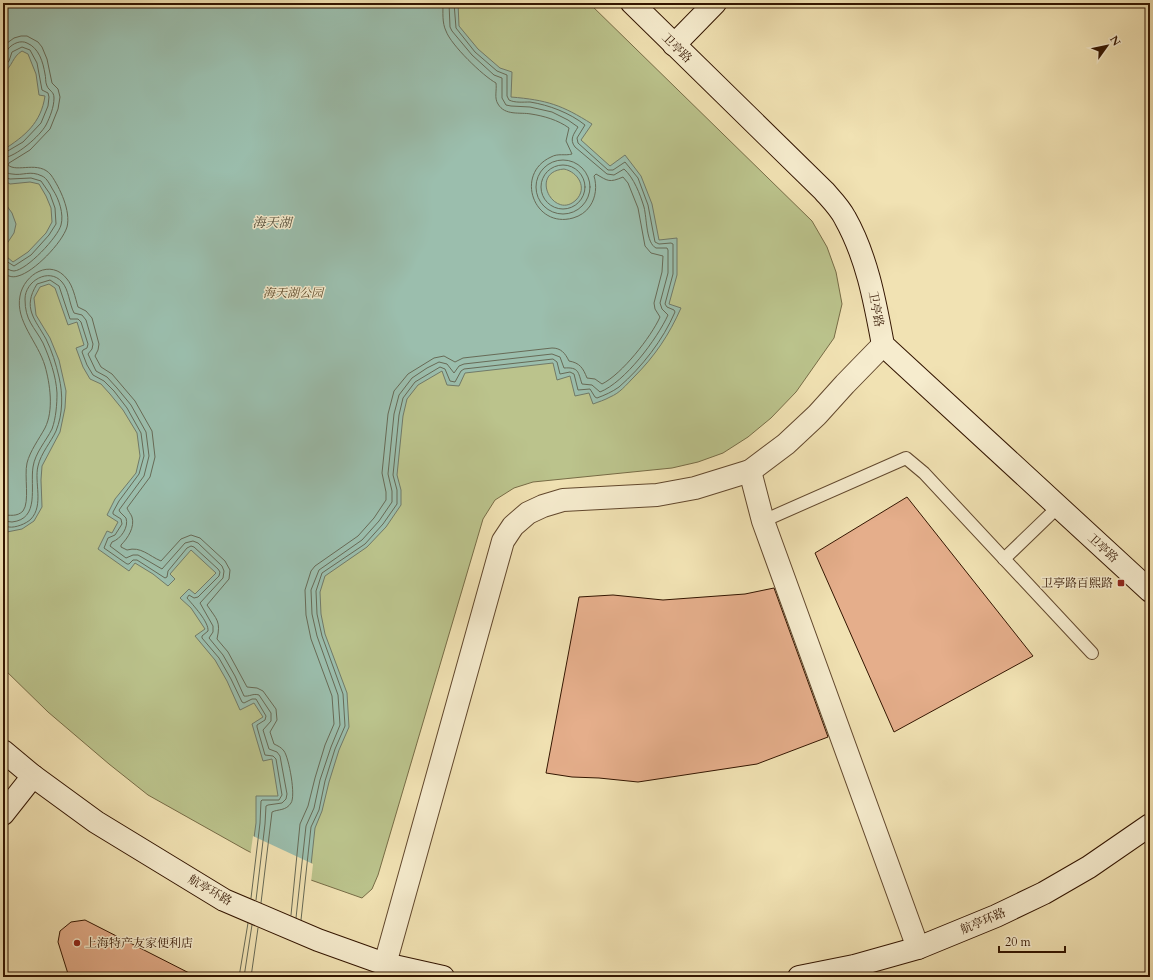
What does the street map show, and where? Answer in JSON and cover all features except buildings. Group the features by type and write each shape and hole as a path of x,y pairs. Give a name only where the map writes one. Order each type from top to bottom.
{"street":[{"name":"卫亭路","path":"632,3 824,191 845,216 859,247 872,287 883,345 1150,591"},
{"path":"674,45 715,3"},
{"path":"385,964 504,541 513,526 528,513 543,506 564,500 657,495 695,488 750,471 786,444 817,415 883,345"},
{"path":"750,471 763,521 918,948"},
{"name":"航亭环路","path":"3,751 33,776 96,822 224,900 318,940 385,964 443,977"},
{"path":"3,814 33,776"},
{"name":"航亭环路","path":"799,977 854,966 918,948 996,916 1044,894 1089,867 1150,825"}],"lane":[{"path":"763,521 906,458 924,473 1092,653"},
{"path":"1004,559 1058,507"}],"green space":[{"name":"海天湖公园","path":"3,3 589,3 812,221 827,247 836,272 842,304 834,338 796,392 771,418 748,437 723,453 698,462 672,468 533,482 514,488 495,500 483,519 378,875 372,889 362,898 291,873 246,850 148,795 48,712 3,668"}],"water":[{"name":"海天湖","path":"7,3 458,3 459,26 478,49 500,68 512,72 511,97 554,104 572,112 592,124 581,140 610,166 625,155 641,176 652,204 659,240 677,238 677,275 669,304 681,308 672,327 655,353 626,386 614,395 593,404 589,393 575,396 570,376 557,380 553,363 465,373 459,386 447,385 442,371 418,385 407,399 403,416 397,475 401,490 401,505 386,527 367,547 325,576 320,592 321,614 325,634 347,693 349,727 339,750 322,811 315,828 305,921 294,977 235,977 256,823 256,796 278,796 272,759 263,761 252,724 263,717 254,703 240,710 227,681 215,660 195,636 205,629 191,608 180,598 189,589 195,594 216,573 191,550 170,574 175,579 168,586 153,574 135,563 129,571 98,549 107,531 112,533 118,522 107,515 115,499 136,473 140,456 137,433 123,410 110,394 101,384 90,379 83,367 76,348 84,345 77,322 68,325 55,288 49,284 40,287 34,298 36,315 50,338 59,360 66,391 65,408 60,432 42,466 42,507 34,521 22,529 7,532 3,529 3,206 7,206 12,213 16,224 14,233 4,248 7,257 13,262 28,252 46,233 52,222 51,208 39,184 30,182 10,184 3,180 3,150 31,128 40,114 45,96 39,95 36,74 28,54 22,51 19,53 3,73 3,9","holes":["564,169 573,173 580,181 580,195 576,200 568,205 560,204 553,200 548,194 546,186 548,178 553,172"]}],"pier":[{"path":"253,836 313,864 307,921 296,977 233,976"}],"place":[{"name":"卫亭路百熙路","path":"1121,583"},
{"name":"上海特产友家便利店","path":"77,943"}]}
